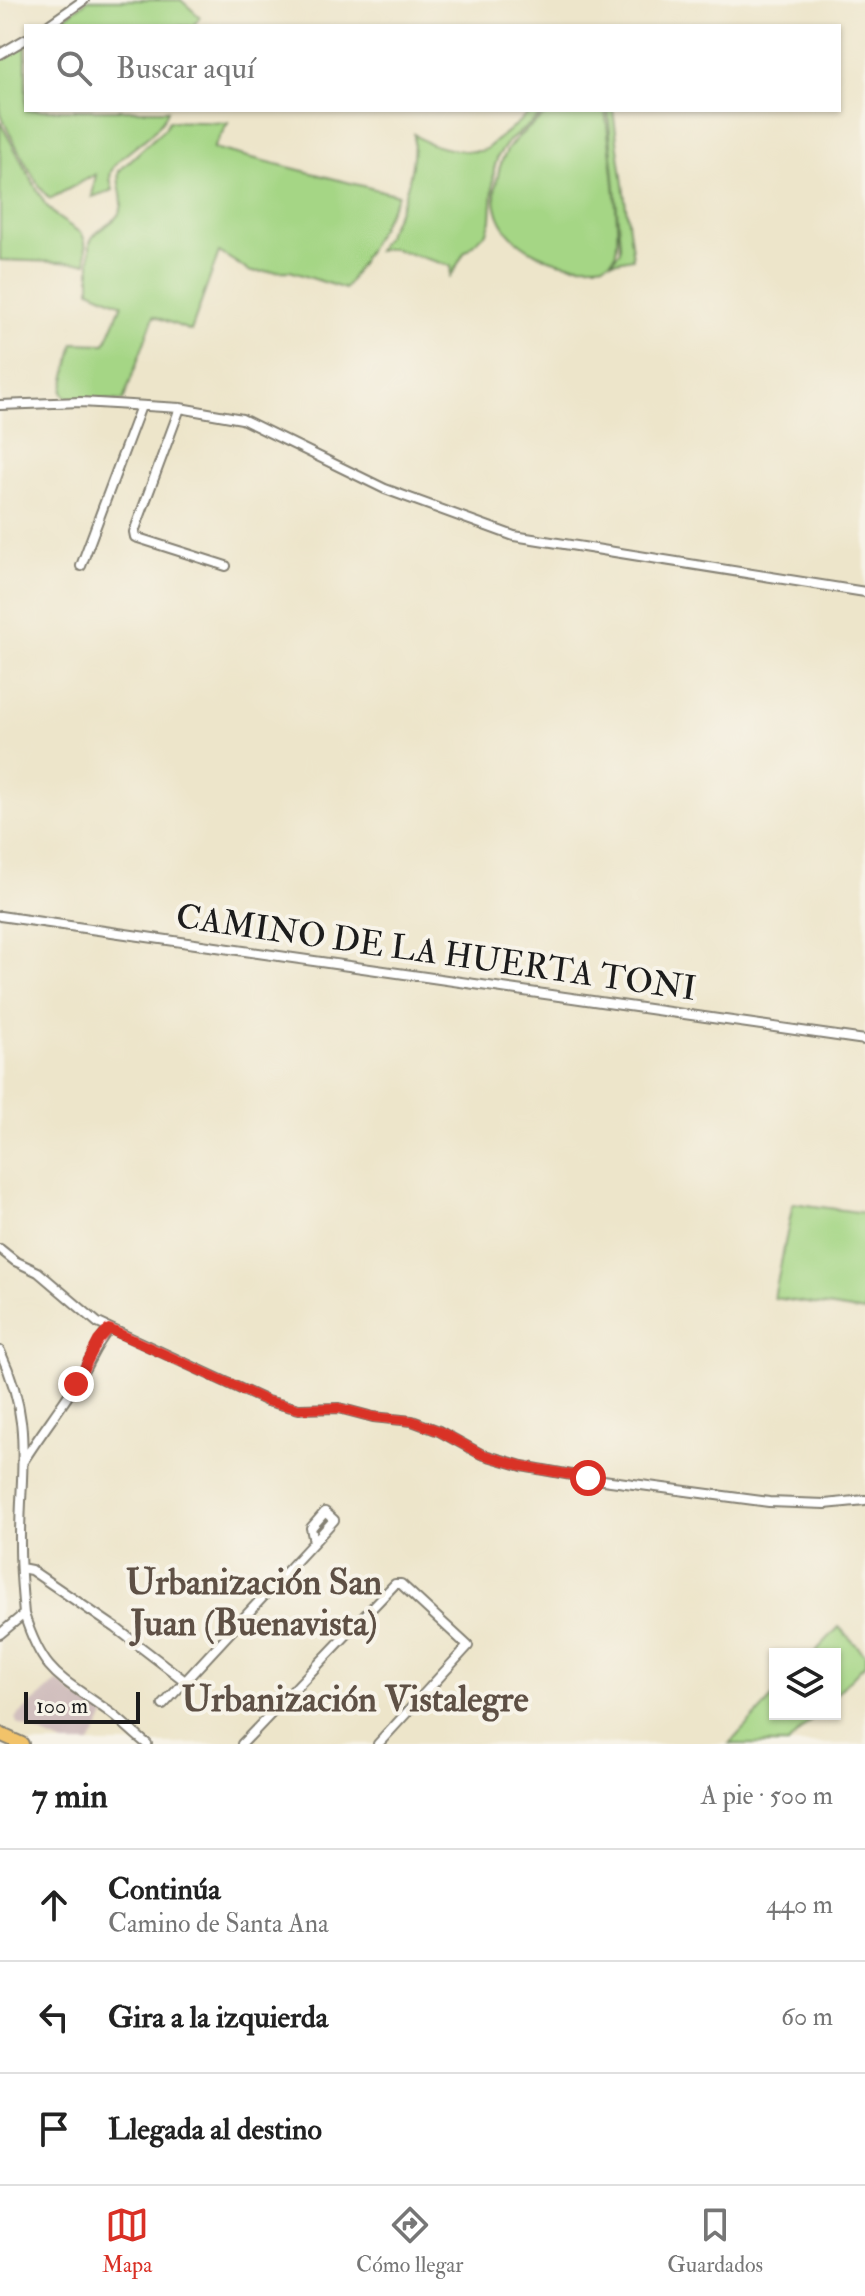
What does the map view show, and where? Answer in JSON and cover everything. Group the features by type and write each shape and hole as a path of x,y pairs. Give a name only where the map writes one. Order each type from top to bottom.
{"highway":[{"path":"0,1734 22,1744"}],"street":[{"path":"50,24 84,0"},
{"path":"0,54 24,40"},
{"path":"0,405 81,402 180,408 242,419 385,489 514,536 865,592"},
{"path":"81,566 141,406"},
{"path":"180,408 134,532 135,537 226,566"},
{"name":"CAMINO DE LA HUERTA TONI","path":"0,916 865,1040"},
{"path":"0,1249 15,1261 38,1272 98,1323 267,1401 299,1409 339,1408 373,1417 412,1421 439,1431 481,1454 522,1466 632,1485 769,1502 825,1504 865,1500"},
{"path":"24,1461 44,1427 76,1384 98,1341 109,1329"},
{"path":"0,1351 18,1395 23,1419 20,1544 24,1614 32,1640 62,1682 109,1712 147,1744"},
{"path":"163,1705 314,1542"},
{"path":"21,1568 31,1570 104,1620 185,1681"},
{"path":"242,1744 395,1584 401,1584 468,1646 378,1744"},
{"path":"0,1634 24,1614"}],"shaded area":[{"path":"58,1681 75,1696 106,1715 90,1744 64,1744 18,1724 15,1718"}],"green space":[{"path":"88,0 181,0 200,17 195,24 56,24"},
{"path":"24,43 24,112 167,112 155,130 115,165 110,176 113,190 92,197 96,174 50,199 30,170 0,109 0,58"},
{"path":"531,112 545,112 508,142 498,156 487,232 464,253 450,278 451,266 390,248 377,251 393,223 409,181 414,134 428,143 446,148 464,151 486,149"},
{"path":"549,112 605,112 617,231 614,257 607,263 578,265 549,259 522,245 503,224 497,211 496,187 505,154 518,137"},
{"path":"608,112 613,112 633,258 612,262 620,251"},
{"path":"169,121 228,123 213,148 398,195 345,289 290,271 251,272 219,252 191,331 154,316 123,401 66,398 62,392 74,343 105,344 122,304 90,290 90,242 115,219 121,209 119,171"},
{"path":"0,122 45,204 57,217 82,234 87,263 0,260"},
{"path":"793,1203 865,1213 865,1312 774,1298"},
{"path":"839,1627 865,1654 865,1664 841,1689 841,1648 819,1648"},
{"path":"769,1701 769,1720 811,1720 788,1744 729,1744"}],"district":[{"name":"Urbanización San Juan (Buenavista)","path":"254,1602"},
{"name":"Urbanización Vistalegre","path":"355,1699"}],"route":[{"path":"76,1384 98,1341 109,1329 267,1401 299,1409 339,1408 373,1417 412,1421 439,1431 481,1454 522,1466 588,1478"}]}
